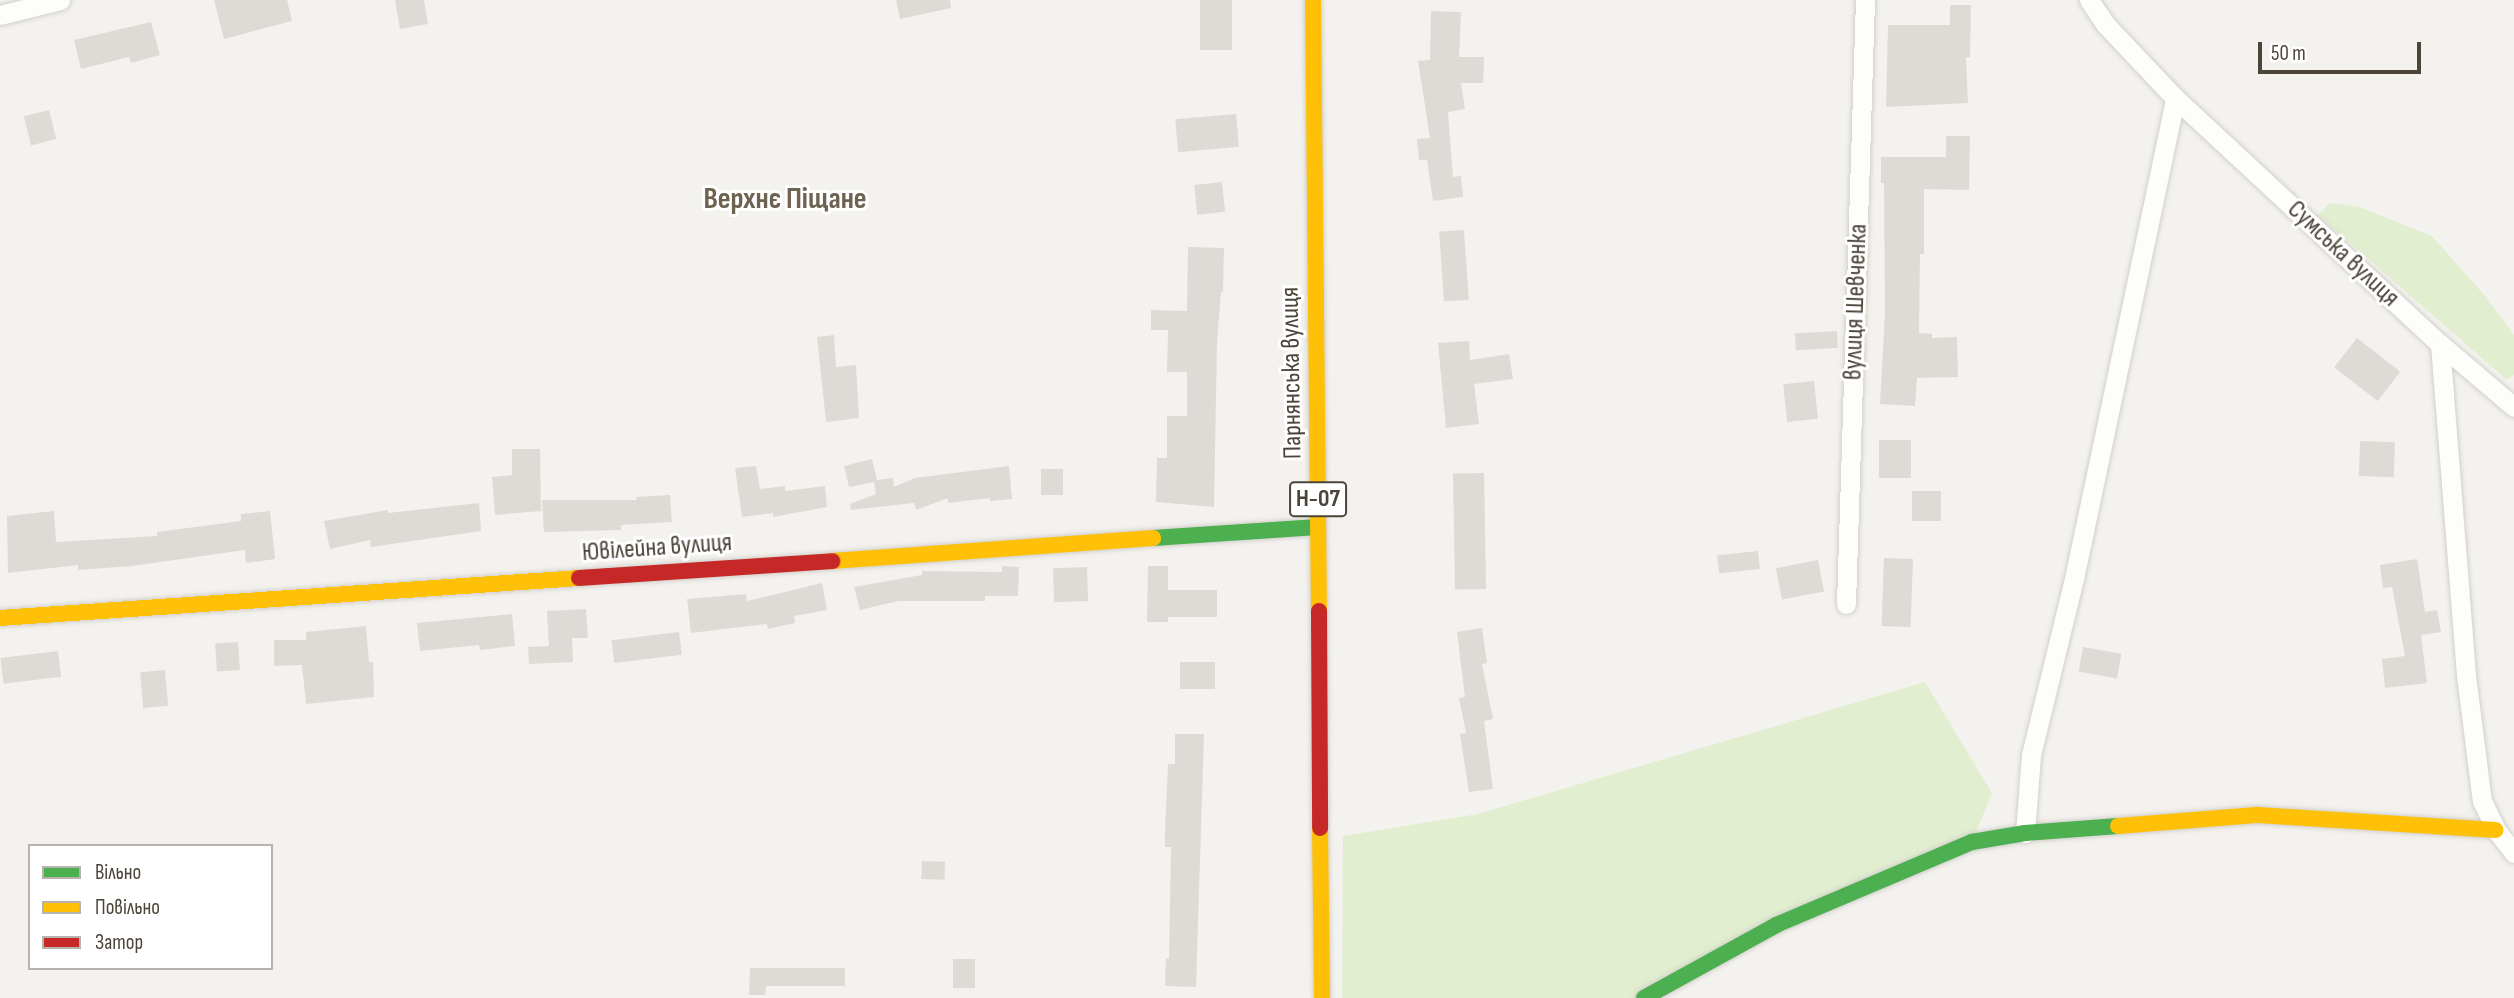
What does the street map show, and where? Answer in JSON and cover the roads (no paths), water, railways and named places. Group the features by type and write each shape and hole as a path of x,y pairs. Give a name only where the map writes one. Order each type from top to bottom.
{"street":[{"path":"0,15 60,0"},
{"name":"Парнянська вулиця","path":"1313,0 1322,998"},
{"name":"вулиця Шевченка","path":"1846,604 1865,0"},
{"name":"Сумська вулиця","path":"2089,0 2105,24 2175,98 2440,344 2514,407"},
{"path":"2025,834 2031,755 2075,574 2175,98"},
{"path":"2440,344 2466,676 2482,801 2496,830 2514,853"},
{"name":"Ювілейна вулиця","path":"0,618 1318,527"},
{"path":"1644,998 1781,923 1972,842 2025,834 2257,815 2496,830"}],"district":[{"name":"Верхнє Піщане","path":"785,199"}]}
